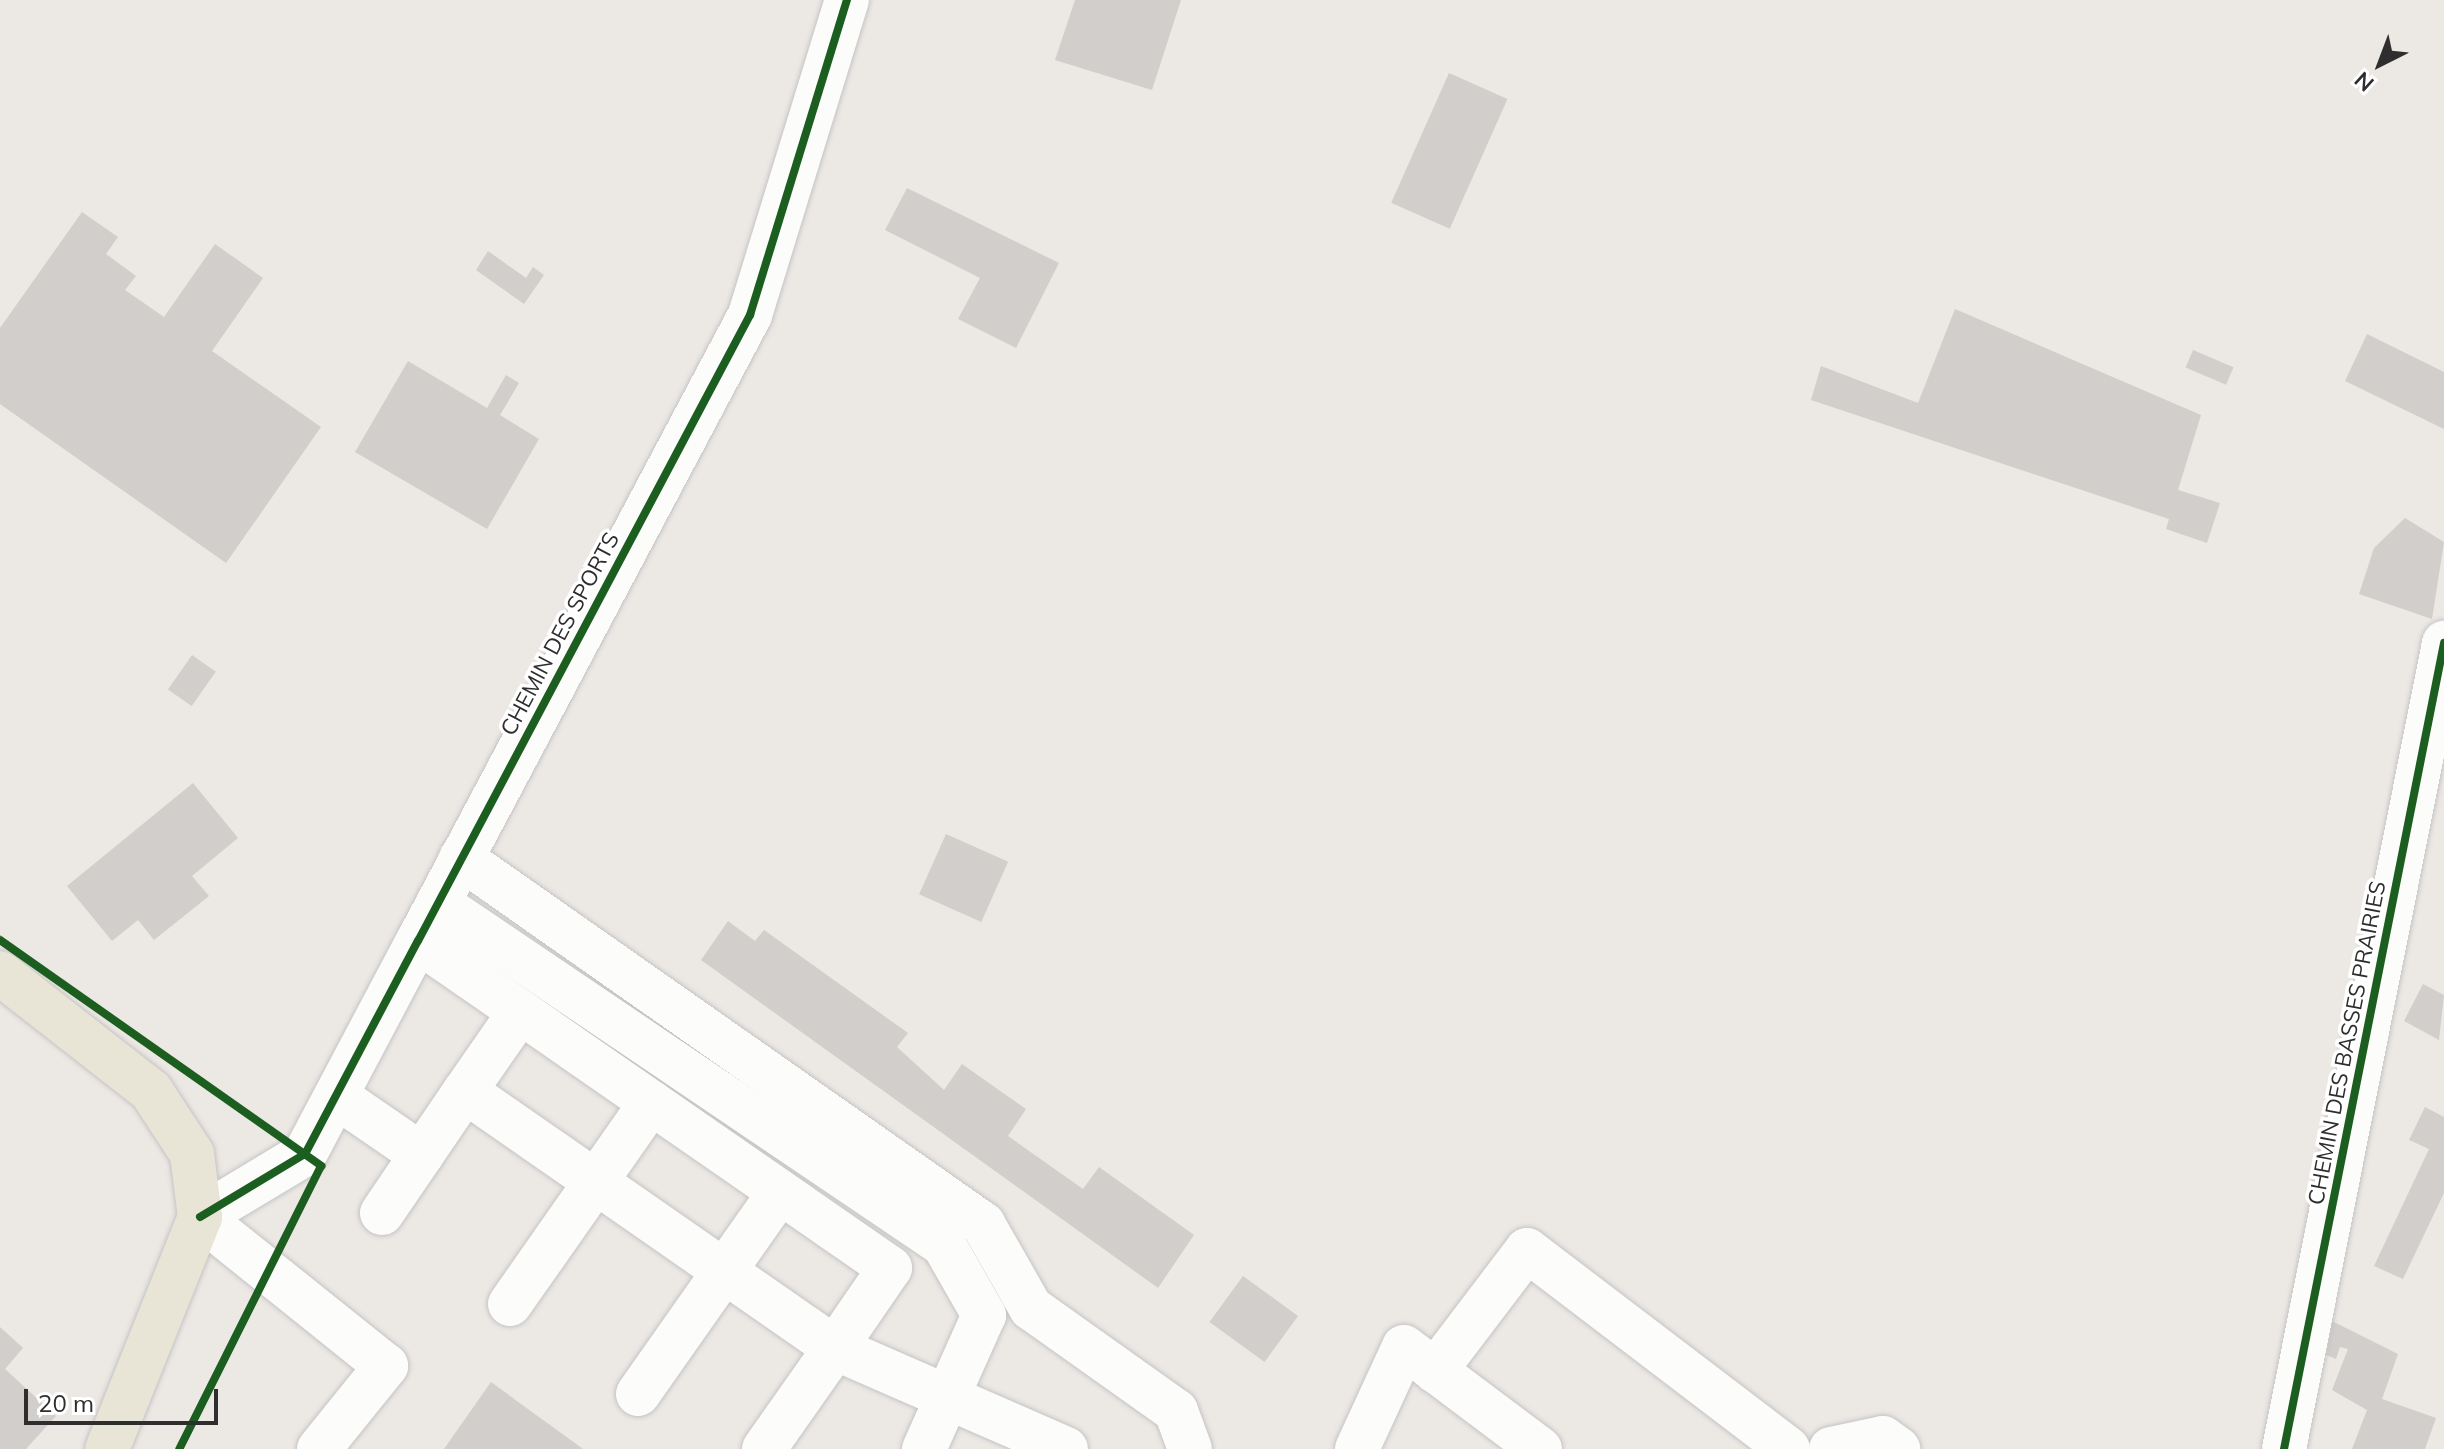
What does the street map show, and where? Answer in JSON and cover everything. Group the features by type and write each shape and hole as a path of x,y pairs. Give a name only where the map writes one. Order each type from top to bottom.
{"main road":[{"path":"0,973 151,1091 192,1154 200,1217 107,1449"}],"street":[{"name":"CHEMIN DES SPORTS","path":"200,1217 305,1154 336,1096 750,315 847,0"},
{"name":"CHEMIN DES BASSES PRAIRIES","path":"2284,1449 2444,643"},
{"path":"461,858 983,1224 1031,1308 1176,1411 1190,1449"},
{"path":"438,903 944,1245 984,1315 924,1449"},
{"path":"418,941 890,1268 764,1449"},
{"path":"382,1213 520,1012"},
{"path":"465,1091 835,1348 946,1400 1066,1449"},
{"path":"336,1096 422,1155"},
{"path":"510,1304 651,1103"},
{"path":"638,1394 780,1192"},
{"path":"200,1217 386,1366 319,1449"},
{"path":"1435,1371 1527,1250 1788,1449"},
{"path":"1357,1449 1404,1347 1540,1449"},
{"path":"1831,1449 1883,1438 1898,1449"}],"building":[{"path":"1075,0 1181,0 1152,90 1055,60"},
{"path":"1449,73 1507,99 1450,229 1391,203"},
{"path":"907,188 1059,263 1016,348 958,319 980,278 885,230"},
{"path":"82,212 118,237 106,254 136,276 125,290 164,317 215,244 263,278 212,351 321,427 226,563 0,404 0,328"},
{"path":"488,251 526,278 533,267 544,275 524,304 476,270"},
{"path":"1955,309 2201,415 2178,490 2220,503 2207,543 2166,529 2169,519 1811,400 1821,366 1918,403"},
{"path":"2367,334 2444,372 2444,429 2345,381"},
{"path":"2193,350 2234,367 2226,385 2186,367"},
{"path":"408,361 487,408 506,375 519,383 500,415 539,439 487,529 355,452"},
{"path":"2405,518 2444,542 2432,619 2359,594 2374,548"},
{"path":"192,655 216,672 192,706 168,689"},
{"path":"193,783 238,838 192,876 209,896 154,940 138,920 112,941 67,886"},
{"path":"946,834 1008,862 981,922 919,894"},
{"path":"728,921 755,941 764,930 908,1033 897,1047 944,1090 962,1064 1026,1109 1008,1136 1083,1189 1099,1167 1194,1235 1158,1288 701,960"},
{"path":"2423,984 2444,995 2439,1040 2404,1021"},
{"path":"2425,1107 2444,1117 2444,1193 2403,1279 2374,1266 2429,1149 2409,1140"},
{"path":"1243,1276 1298,1316 1265,1362 1209,1322"},
{"path":"2332,1321 2398,1354 2382,1399 2436,1418 2425,1449 2352,1449 2367,1410 2332,1390 2348,1349 2340,1347 2336,1359 2326,1355"},
{"path":"0,1327 23,1348 5,1369 56,1416 26,1449 0,1449"},
{"path":"491,1382 583,1449 444,1449"}],"cycle path":[{"path":"200,1217 305,1154 750,315 847,0"},
{"path":"2284,1449 2444,643"},
{"path":"0,940 321,1166 179,1449"}]}
